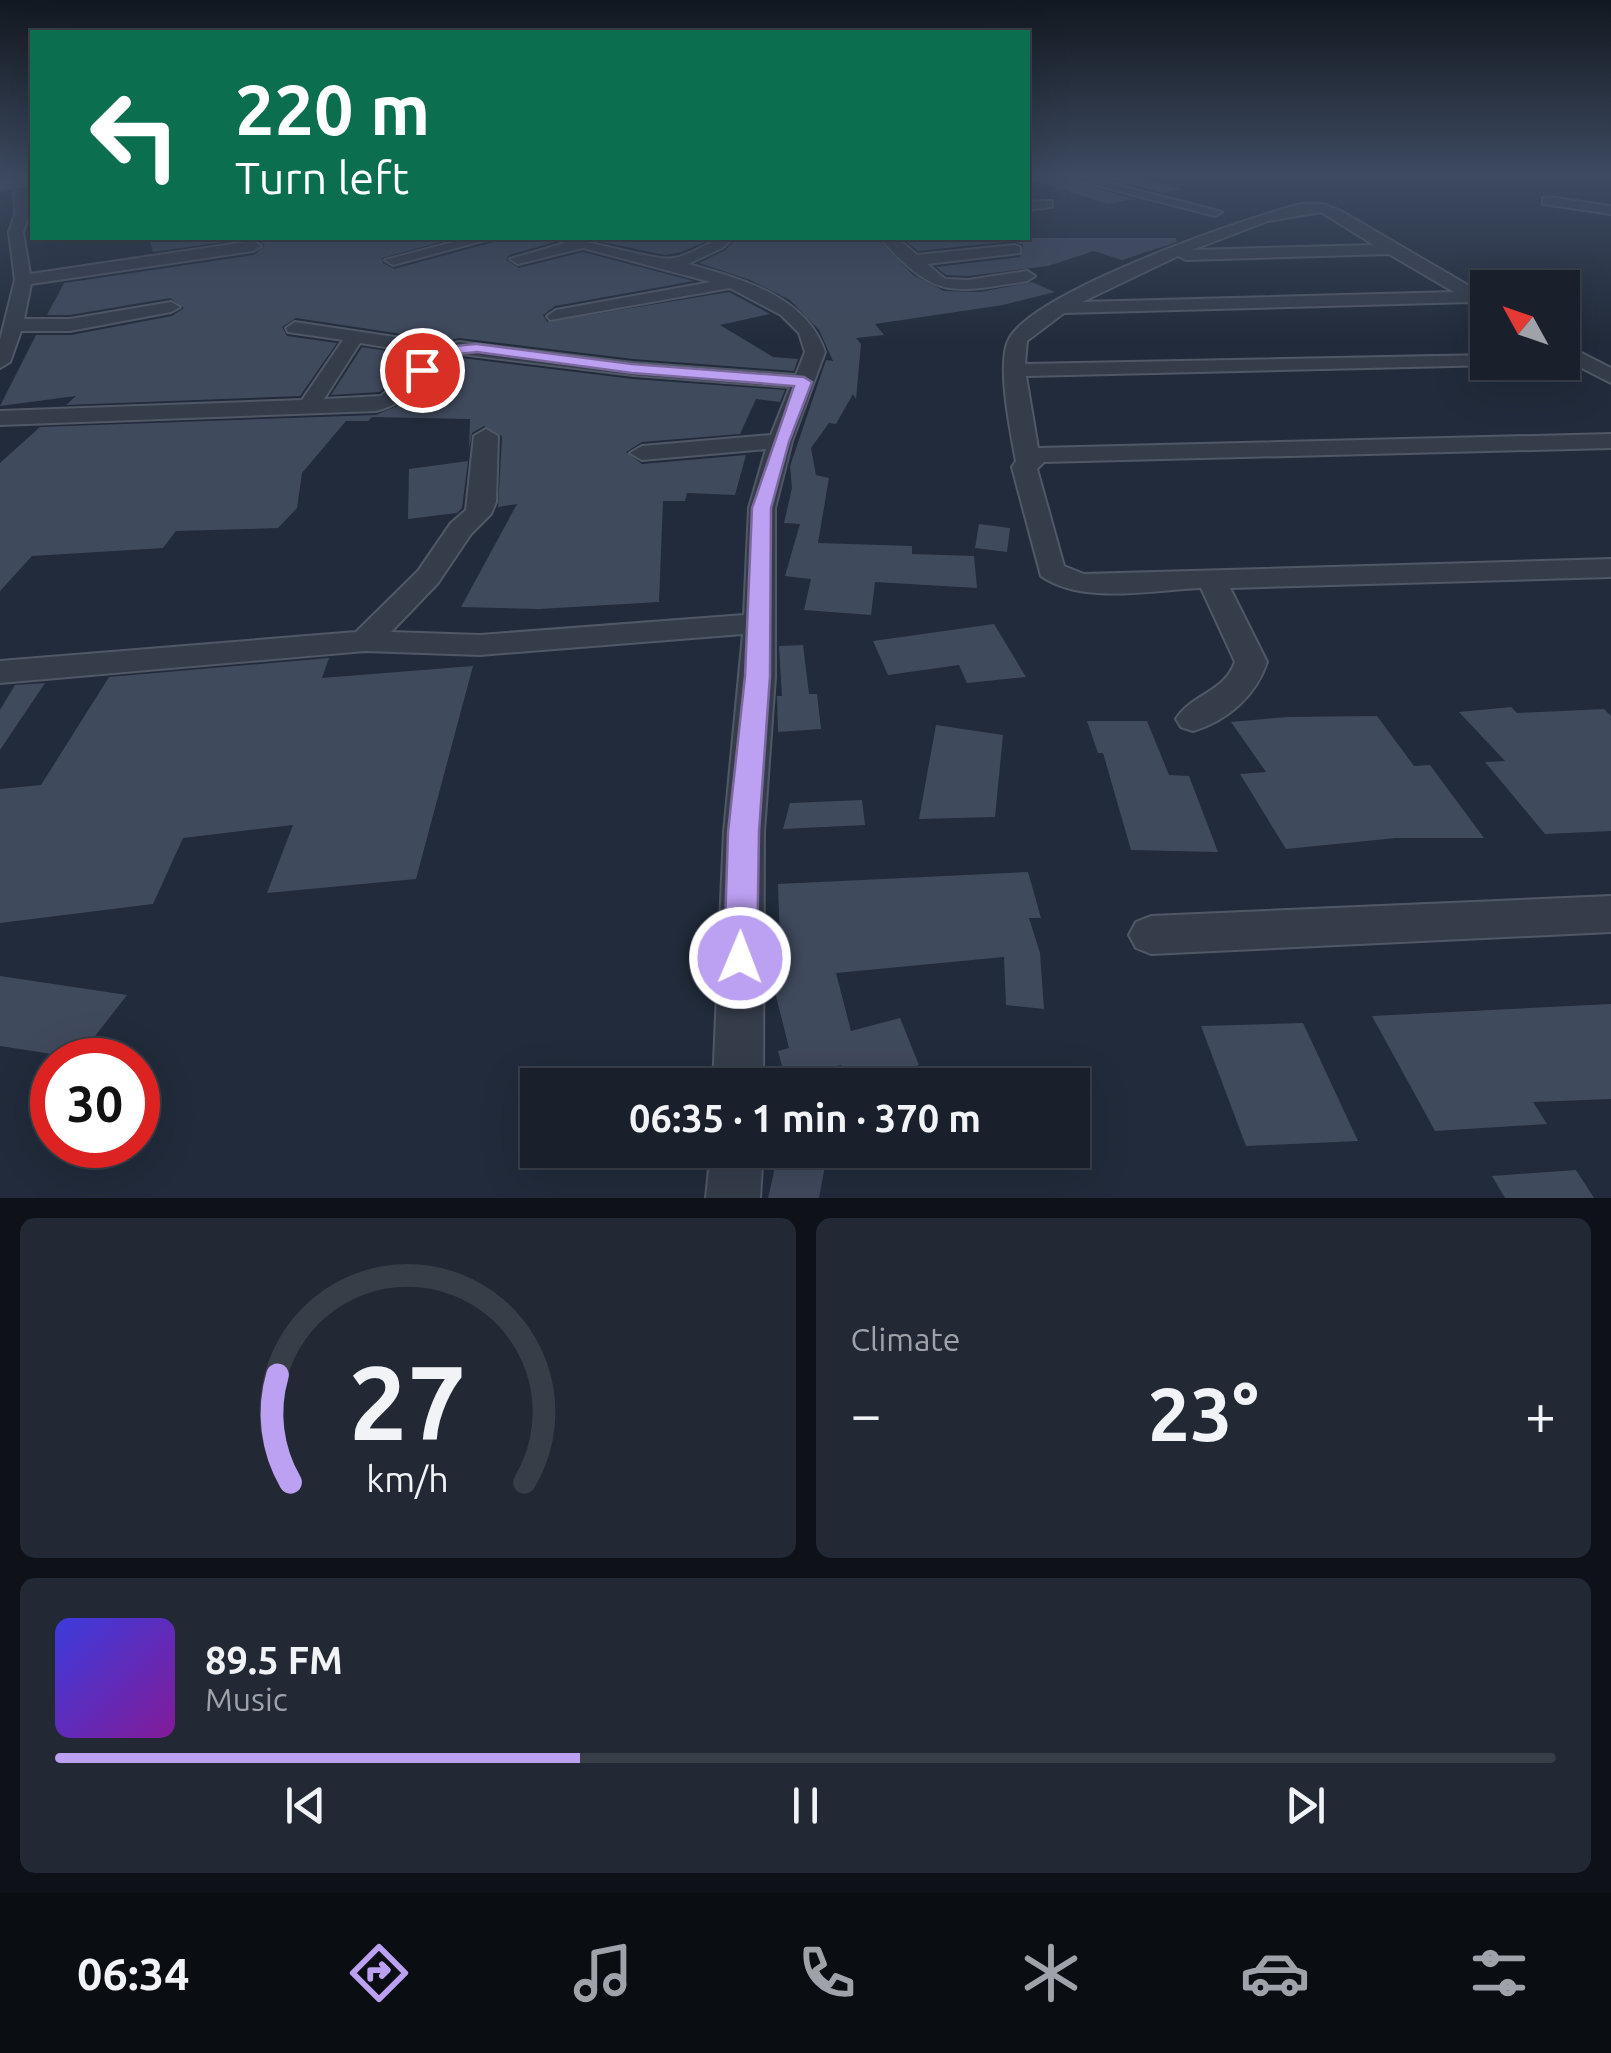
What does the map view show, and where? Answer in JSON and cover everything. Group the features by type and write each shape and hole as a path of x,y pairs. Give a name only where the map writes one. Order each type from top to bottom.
{"street":[{"path":"0,362 23,280 14,231"},
{"path":"1231,231 1163,256 1058,308 1024,330 1016,342 1028,460 1023,474 1051,570 1066,580 1084,583 1611,568"},
{"path":"1362,231 1470,295"},
{"path":"394,260 477,240"},
{"path":"518,259 573,240 672,265 730,284 788,314 808,331 815,352 780,442 762,508 759,623 744,832 738,1068"},
{"path":"672,265 724,240"},
{"path":"890,240 941,284 968,285 1026,276"},
{"path":"23,280 252,246"},
{"path":"1163,256 1392,249"},
{"path":"914,260 1014,250"},
{"path":"556,316 730,284"},
{"path":"1058,308 1470,301"},
{"path":"8,335 172,307"},
{"path":"295,328 446,351 477,348 632,368 804,382"},
{"path":"308,406 352,336"},
{"path":"0,418 394,400 433,356 446,351"},
{"path":"1016,370 1470,361"},
{"path":"1580,362 1611,377"},
{"path":"365,641 428,577 461,529 478,514 483,502 486,436"},
{"path":"1028,460 1038,456 1611,441"},
{"path":"642,454 780,442"},
{"path":"1193,719 1235,694 1247,678 1251,662 1215,593 1216,583 1222,579"},
{"path":"0,672 365,641 480,645 759,623"},
{"path":"1151,935 1611,914"},
{"path":"733,1198 735,1168"}],"building":[{"path":"1176,238 1177,242 1122,260 1094,251 1048,266 968,276 946,275 936,267 1020,257 1023,245 1014,241 918,251 904,240"},
{"path":"150,240 237,240 153,252"},
{"path":"256,240 448,240 382,258 383,263 394,269 496,240 554,240 509,255 506,260 519,268 583,252 694,281 555,306 543,315 547,322 729,292 770,314 720,325 773,357 798,359 794,371 633,359 459,338 448,341 296,318 282,327 287,336 337,343 300,396 66,405 76,396 0,406 36,335 71,335 172,316 184,308 170,298 70,315 47,315 64,283 254,255 265,245"},
{"path":"593,240 710,240 665,255"},
{"path":"735,240 878,240 913,275 944,291 980,292 1032,282 1055,292 1003,305 875,324 884,335 856,338 861,344 856,399 853,394 836,424 829,423 811,448 816,475 829,478 818,543 912,546 912,554 974,556 977,588 875,582 871,615 804,610 811,579 785,576 800,524 784,523 792,488 790,466 826,360 833,361 819,330 790,300 750,280 699,263 724,251"},
{"path":"362,347 421,356 380,392 331,395"},
{"path":"462,358 633,379 785,390 780,402 756,399 740,434 642,442 626,452 642,464 746,455 735,495 687,493 685,501 663,501 659,602 539,609 461,607 517,504 498,507 502,436 484,426 472,433 469,449 470,419 372,417 368,421 346,421 302,473 297,508 278,528 176,531 163,548 32,556 0,591 0,463 40,427 376,415 404,403 441,370"},
{"path":"468,461 462,508 457,513 408,519 409,469"},
{"path":"979,524 1010,528 1007,552 975,548"},
{"path":"994,624 1026,677 967,683 959,665 888,675 873,641"},
{"path":"803,645 809,694 817,694 821,729 778,732 777,696 782,696 779,646"},
{"path":"329,658 322,678 473,666 416,879 267,893 293,825 183,838 153,904 0,923 0,789 41,785 109,677"},
{"path":"45,683 0,750 0,710 15,685"},
{"path":"1511,707 1517,713 1604,709 1611,716 1611,831 1545,834 1485,762 1505,761 1459,712"},
{"path":"1377,716 1414,766 1430,765 1484,838 1396,838 1286,849 1240,774 1266,772 1231,722"},
{"path":"1087,721 1147,721 1169,775 1189,776 1218,852 1131,850 1103,753 1098,753"},
{"path":"936,725 1003,735 995,817 919,819"},
{"path":"862,800 865,825 783,829 790,803"},
{"path":"1028,872 1041,918 1029,918 1040,953 1044,1009 1006,1005 1004,957 836,973 851,1031 900,1018 919,1065 783,1068 778,1051 789,1048 772,980 769,945 780,944 778,884"},
{"path":"0,976 127,995 94,1038 30,1038 30,1051 0,1046"},
{"path":"1611,1004 1611,1099 1533,1102 1547,1124 1435,1131 1372,1016"},
{"path":"1303,1023 1358,1141 1246,1146 1201,1026"},
{"path":"775,1168 825,1168 819,1198 768,1198"},
{"path":"1576,1170 1594,1198 1505,1198 1492,1176"}],"route":[{"path":"422,370 433,356 459,348 477,348 632,368 804,382 780,442 762,508 758,676 744,832 740,958"}]}
